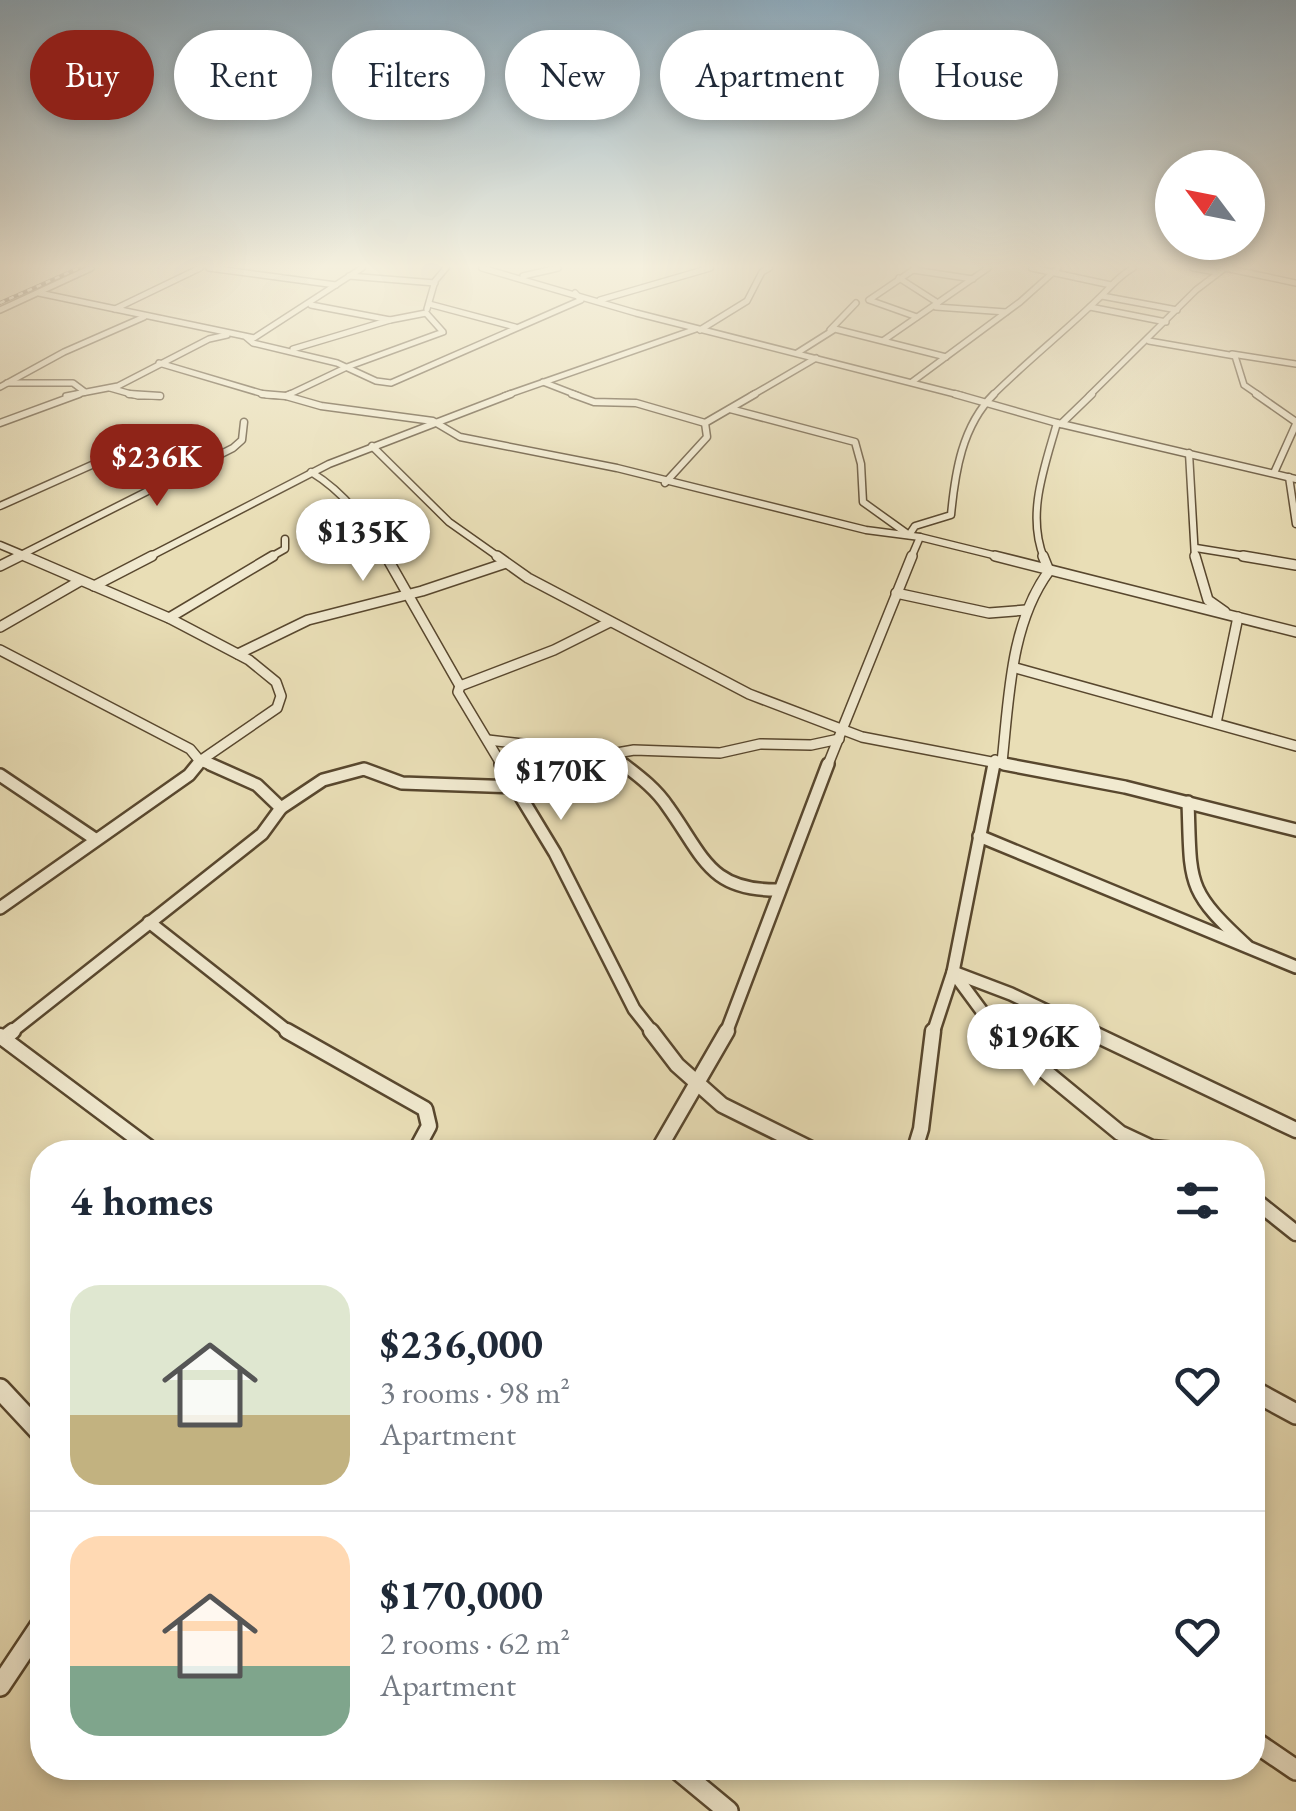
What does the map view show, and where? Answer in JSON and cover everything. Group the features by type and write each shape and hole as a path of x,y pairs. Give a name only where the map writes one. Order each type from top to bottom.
{"street":[{"path":"1,384 68,353"},
{"path":"0,423 84,392 110,388 182,353"},
{"path":"298,353 391,383 460,353"},
{"path":"286,396 387,353"},
{"path":"94,586 312,472 434,421 630,353"},
{"path":"791,353 1059,423 1292,478 1296,524"},
{"path":"930,353 946,357"},
{"path":"912,382 952,353"},
{"path":"664,1140 729,1028 770,925 778,890 896,594 916,526 951,515 955,467 985,402 1034,353"},
{"path":"1049,571 1039,546 1038,498 1059,423 1136,353"},
{"path":"1225,353 1296,364"},
{"path":"1228,353 1235,356 1244,385 1296,423 1274,473"},
{"path":"544,382 594,402 626,401 704,424 816,358"},
{"path":"159,364 321,406 434,421 460,437 616,468 866,530 914,536 1296,632"},
{"path":"1,384 73,383 84,392"},
{"path":"110,388 138,396 160,396"},
{"path":"730,408 855,442 861,464 862,502 914,536"},
{"path":"0,566 233,448 242,440 244,422"},
{"path":"664,482 707,437 704,424"},
{"path":"0,506 141,443"},
{"path":"372,446 449,522 574,606 734,688 841,734 998,761 1296,830"},
{"path":"1189,453 1201,586 1208,600 1233,616"},
{"path":"312,472 337,488 362,515 460,686 458,692 555,853 634,1009 697,1084 734,1112 792,1140"},
{"path":"169,618 285,549 285,539"},
{"path":"0,545 169,618 238,654 276,682 281,696 277,708 200,761 189,776 0,908"},
{"path":"1196,548 1296,565"},
{"path":"238,654 308,620 506,563"},
{"path":"918,1140 935,1018 953,972 1026,610 1038,582 1049,571"},
{"path":"0,627 80,581"},
{"path":"896,594 989,613 1026,610"},
{"path":"1216,723 1233,616"},
{"path":"460,686 554,650 610,622"},
{"path":"0,650 190,749 200,761 222,768 277,798 280,808"},
{"path":"0,668 14,659"},
{"path":"1016,668 1296,746"},
{"path":"488,740 611,754 634,750 720,753 760,744 812,745 841,734"},
{"path":"611,754 655,790 714,876 747,890 778,890"},
{"path":"138,1140 2,1037 262,834 280,808 323,780 364,768 402,783 516,787"},
{"path":"0,775 32,792 96,839"},
{"path":"1188,802 1190,869 1195,888 1208,911 1252,950"},
{"path":"979,836 1296,967"},
{"path":"149,922 290,1034 426,1109 429,1126 421,1140"},
{"path":"953,972 1026,1001 1296,1130"},
{"path":"953,972 985,1019 1004,1038 1120,1133 1135,1140"},
{"path":"1265,1208 1296,1233"},
{"path":"0,1389 30,1421"},
{"path":"1265,1397 1296,1414"},
{"path":"0,1686 30,1641"},
{"path":"1265,1749 1296,1770"},
{"path":"691,1780 728,1811"}]}
